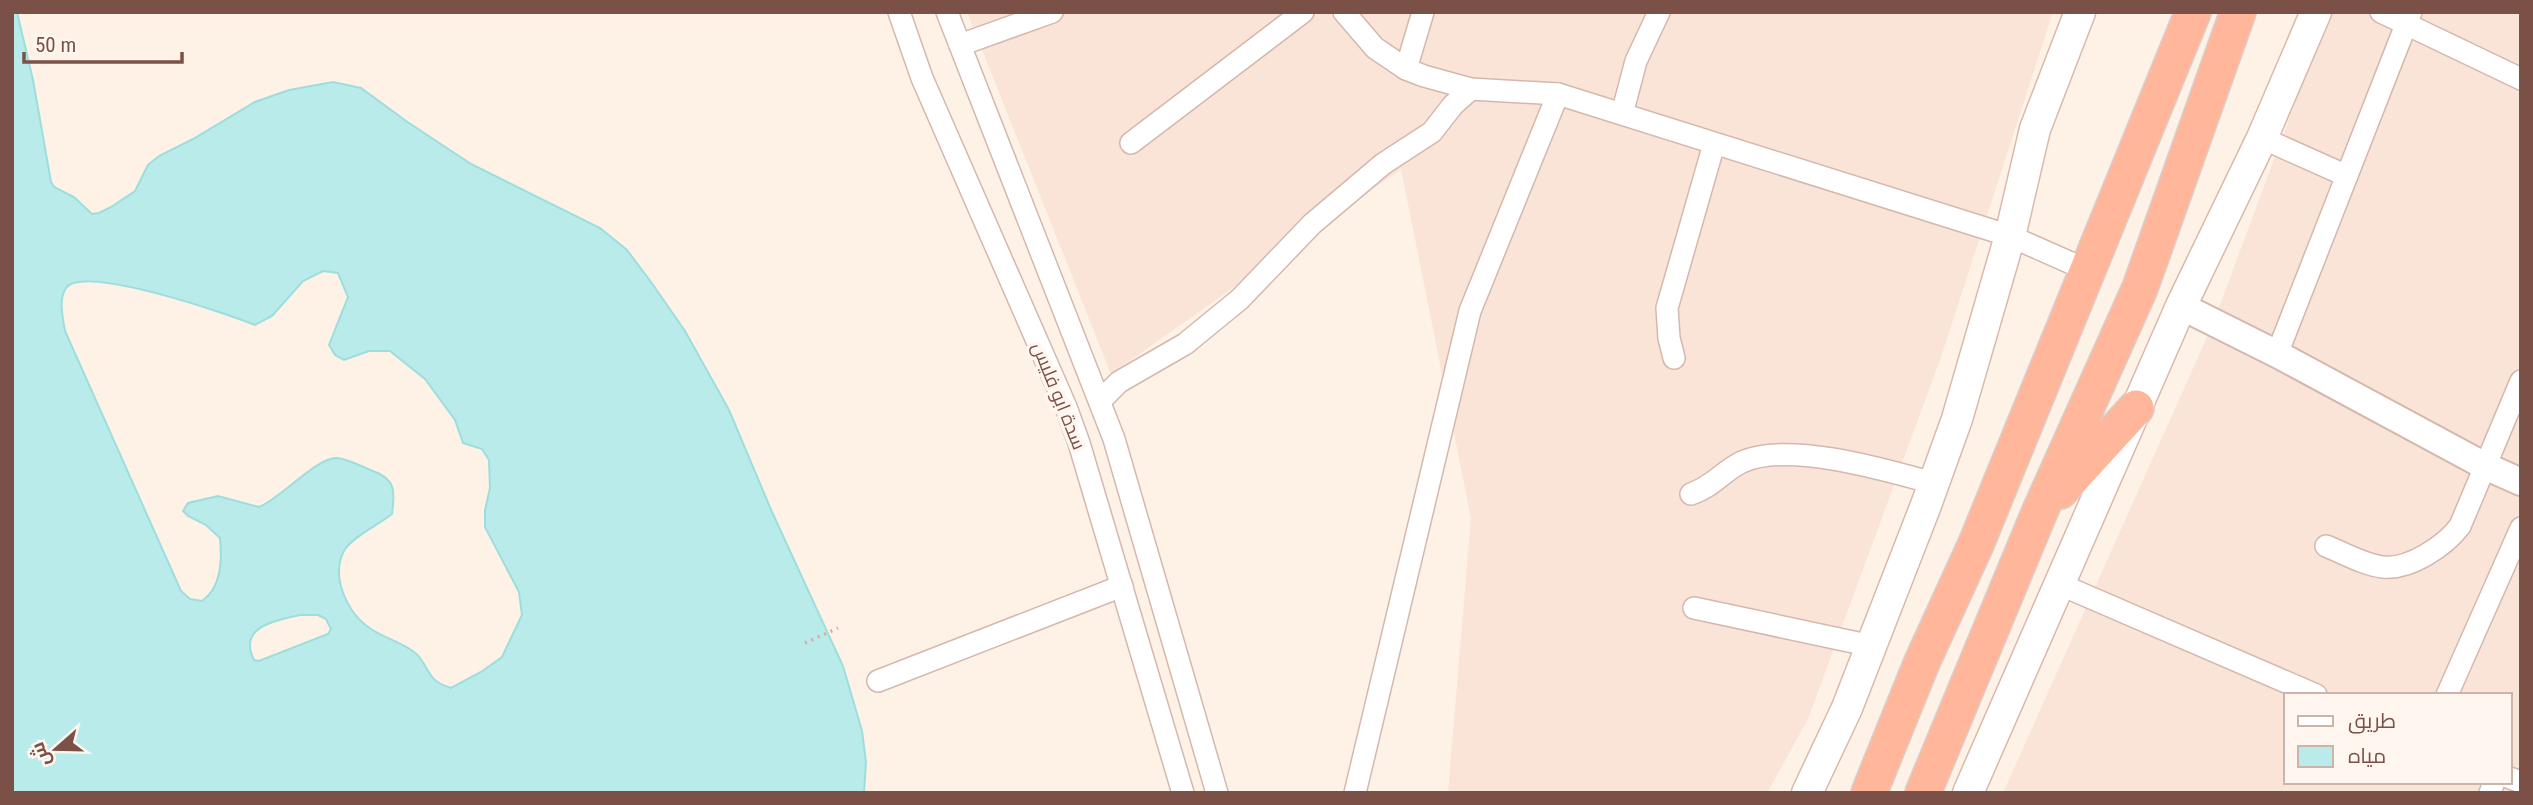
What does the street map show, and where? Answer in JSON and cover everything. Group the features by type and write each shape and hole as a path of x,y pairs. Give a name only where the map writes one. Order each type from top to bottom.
{"highway":[{"path":"1869,793 1922,662 1976,544 2193,12"},
{"path":"1923,793 2040,511 2140,288 2238,12"},
{"path":"2040,511 2136,408"}],"main road":[{"path":"1807,793 1847,708 1872,646 1957,419 2010,236 2035,129 2080,12"},
{"path":"1968,793 2181,306 2262,138 2316,12"}],"street":[{"name":"سدة ابو فليس","path":"899,12 922,78 1066,407 1183,793"},
{"name":"سدة ابو فليس","path":"947,12 1114,439 1217,793"},
{"path":"960,45 1052,12"},
{"path":"1131,143 1303,12"},
{"path":"1344,12 1375,48 1406,69 1471,89 1558,94 2010,236 2089,271"},
{"path":"1406,69 1423,12"},
{"path":"1622,114 1636,61 1658,12"},
{"path":"2381,12 2409,18 2521,79"},
{"path":"2277,354 2409,18"},
{"path":"1100,401 1119,382 1185,344 1240,299 1312,224 1383,164 1432,132 1453,105 1471,89"},
{"path":"1355,793 1469,311 1558,94"},
{"path":"2262,138 2347,176"},
{"path":"1674,358 1669,338 1667,308 1714,144"},
{"path":"2181,306 2277,354 2485,466 2521,482"},
{"path":"2326,546 2387,568 2437,549 2452,537 2460,526 2521,381"},
{"path":"1692,494 1707,488 1742,462 1772,456 1813,457 1866,465 1933,483"},
{"path":"2448,693 2521,528"},
{"path":"2059,584 2311,693"},
{"path":"878,681 1122,586"},
{"path":"1694,608 1872,646"}],"path":[{"path":"805,643 838,628"}],"shaded area":[{"path":"967,12 2053,12 1941,357 1808,719 1767,793 1448,793 1471,518 1401,169 1111,374"},
{"path":"2329,12 2521,12 2521,793 2003,793 2212,326"}],"water":[{"path":"12,12 17,12 33,80 51,182 54,187 74,197 92,214 111,207 135,191 148,165 159,156 255,102 289,90 333,82 361,88 471,164 600,228 627,250 685,331 729,410 772,512 843,666 862,731 866,762 864,793 12,793","holes":["323,271 338,273 348,297 329,345 335,355 344,360 369,351 390,351 425,379 455,420 463,443 482,449 489,460 490,488 485,510 485,527 519,592 522,615 502,657 451,688 435,680 414,652 363,622 343,594 339,571 345,549 360,535 392,514 394,499 392,487 386,478 351,461 329,459 259,507 218,496 188,503 183,511 206,525 220,538 221,555 217,581 209,595 202,601 190,599 181,591 65,331 62,298 66,288 78,282 99,282 157,293 255,325 272,316 303,281","300,615 318,615 326,619 331,629 328,634 259,661 254,660 250,649 255,632 271,622"]}]}
